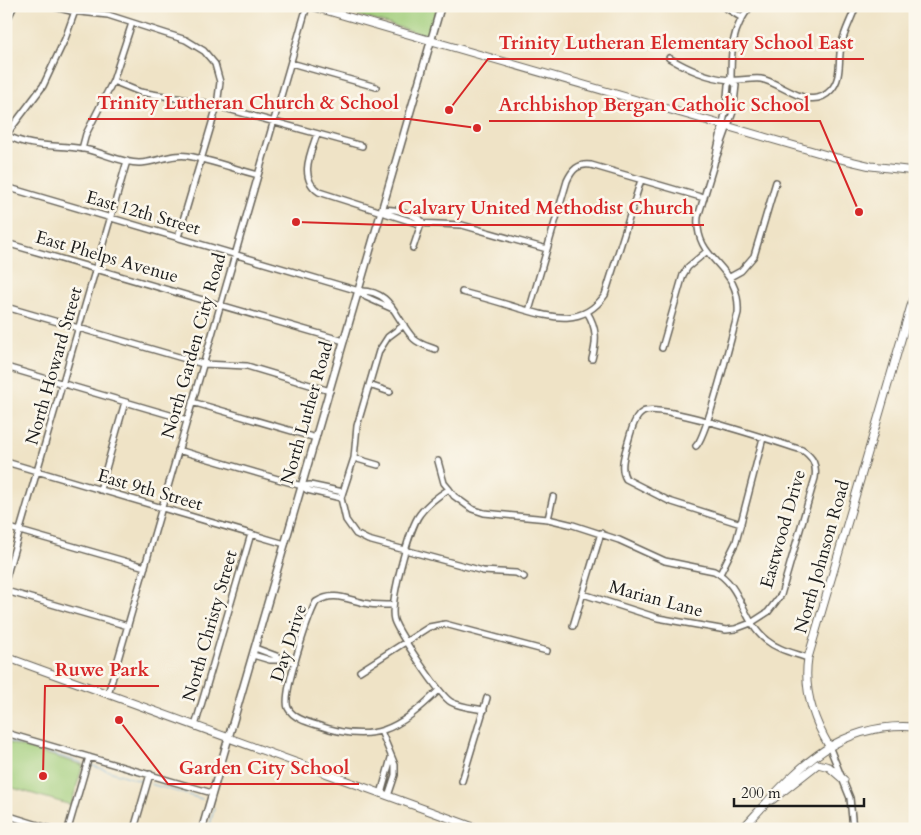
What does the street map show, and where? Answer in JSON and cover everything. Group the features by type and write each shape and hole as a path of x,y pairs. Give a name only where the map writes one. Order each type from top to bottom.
{"main road":[{"path":"309,6 855,163 915,171"},
{"name":"North Johnson Road","path":"829,746 814,717 806,688 808,658 915,292"},
{"path":"6,657 478,829"},
{"path":"742,829 799,767 829,746 857,735 882,729 915,727"},
{"path":"763,806 818,764 829,767 844,780"}],"street":[{"path":"6,22 14,6"},
{"path":"51,6 75,11 94,12 178,37 204,51 214,64 220,82 217,106 178,237"},
{"name":"North Garden City Road","path":"108,694 220,304 309,6"},
{"name":"North Luther Road","path":"202,829 441,6"},
{"path":"723,6 742,18"},
{"path":"696,446 701,442 738,313 737,294 730,277 706,252 698,230 698,217 725,127 735,102 736,85 731,80 732,42 742,18 751,6"},
{"path":"669,58 701,74 731,80 759,79 807,99 816,98 827,94 837,81 841,46 856,6"},
{"path":"75,11 65,39 43,86 6,135 22,143 82,149 128,161 146,163 180,156 258,175"},
{"path":"82,149 86,134 113,81 132,23"},
{"path":"291,62 376,87"},
{"path":"113,81 158,96 217,106 274,120 362,146"},
{"path":"317,134 307,173 308,181 313,188 325,194 382,210 389,209 422,221 462,226 548,249"},
{"name":"North Howard Street","path":"6,578 128,161"},
{"path":"529,311 567,181 574,169 581,165 591,165 704,198"},
{"path":"462,292 529,311 566,319 587,312 601,301 609,284 640,180"},
{"path":"730,277 754,256 776,182"},
{"name":"East 12th Street","path":"6,187 358,291 366,297 394,309 414,339 434,349"},
{"path":"413,248 422,221"},
{"name":"East Phelps Avenue","path":"6,242 344,341"},
{"path":"662,348 683,275 688,267 706,252"},
{"path":"6,307 203,364 247,366 330,391"},
{"path":"587,312 596,338 592,359"},
{"path":"404,325 383,344 369,385 357,426 354,458 341,498 346,520 356,534 368,540 483,571 516,573 524,577"},
{"path":"6,367 187,420"},
{"path":"369,385 390,392"},
{"path":"100,490 125,402"},
{"path":"192,402 316,438"},
{"path":"720,574 736,542 741,524 754,466 763,438 656,409 643,412 636,421 629,438 622,469 623,474 632,484 669,501 741,524"},
{"name":"Eastwood Drive","path":"751,623 768,612 781,595 815,478 816,466 813,460 802,450 763,438"},
{"path":"178,450 302,486 307,490 341,498"},
{"path":"354,458 378,465"},
{"path":"438,461 444,482 449,489 462,502 484,513 548,519 601,533 665,561 714,571 720,574 734,588 751,623 765,640 774,646 808,658"},
{"name":"East 9th Street","path":"6,462 285,544"},
{"path":"302,486 310,485 343,492"},
{"path":"449,489 431,501 419,515 411,531 393,605 394,620 439,690 452,703 484,710"},
{"path":"548,519 553,497"},
{"path":"6,527 145,567"},
{"path":"574,626 601,533"},
{"name":"North Christy Street","path":"196,726 251,534"},
{"path":"6,591 128,626"},
{"name":"Marian Lane","path":"583,594 658,618 687,624 726,630 751,623"},
{"name":"Day Drive","path":"381,731 347,735 315,725 296,716 288,706 286,695 316,602 324,597 343,596 368,604 393,605"},
{"path":"360,671 429,627 445,624 547,651"},
{"path":"254,652 270,660 284,660 295,663"},
{"path":"384,795 390,758 381,731 410,715 439,690"},
{"path":"462,780 488,698"},
{"path":"6,732 212,793"},
{"name":"North Johnson Road","path":"829,746 844,780 851,804 853,829"},
{"path":"68,829 89,757"},
{"path":"134,829 150,774"},
{"path":"6,816 51,829"}],"green space":[{"path":"325,6 438,6 429,36"},
{"path":"6,742 83,765 71,805 6,786"}],"waterway":[{"path":"6,740 83,763"},
{"path":"90,765 144,782"},
{"path":"151,784 202,799"},
{"path":"209,829 214,808"}],"place":[{"name":"Trinity Lutheran Elementary School East","path":"449,110"},
{"name":"Trinity Lutheran Church & School","path":"477,128"},
{"name":"Archbishop Bergan Catholic School","path":"859,212"},
{"name":"Calvary United Methodist Church","path":"296,222"},
{"name":"Garden City School","path":"119,720"},
{"name":"Ruwe Park","path":"43,776"}]}
